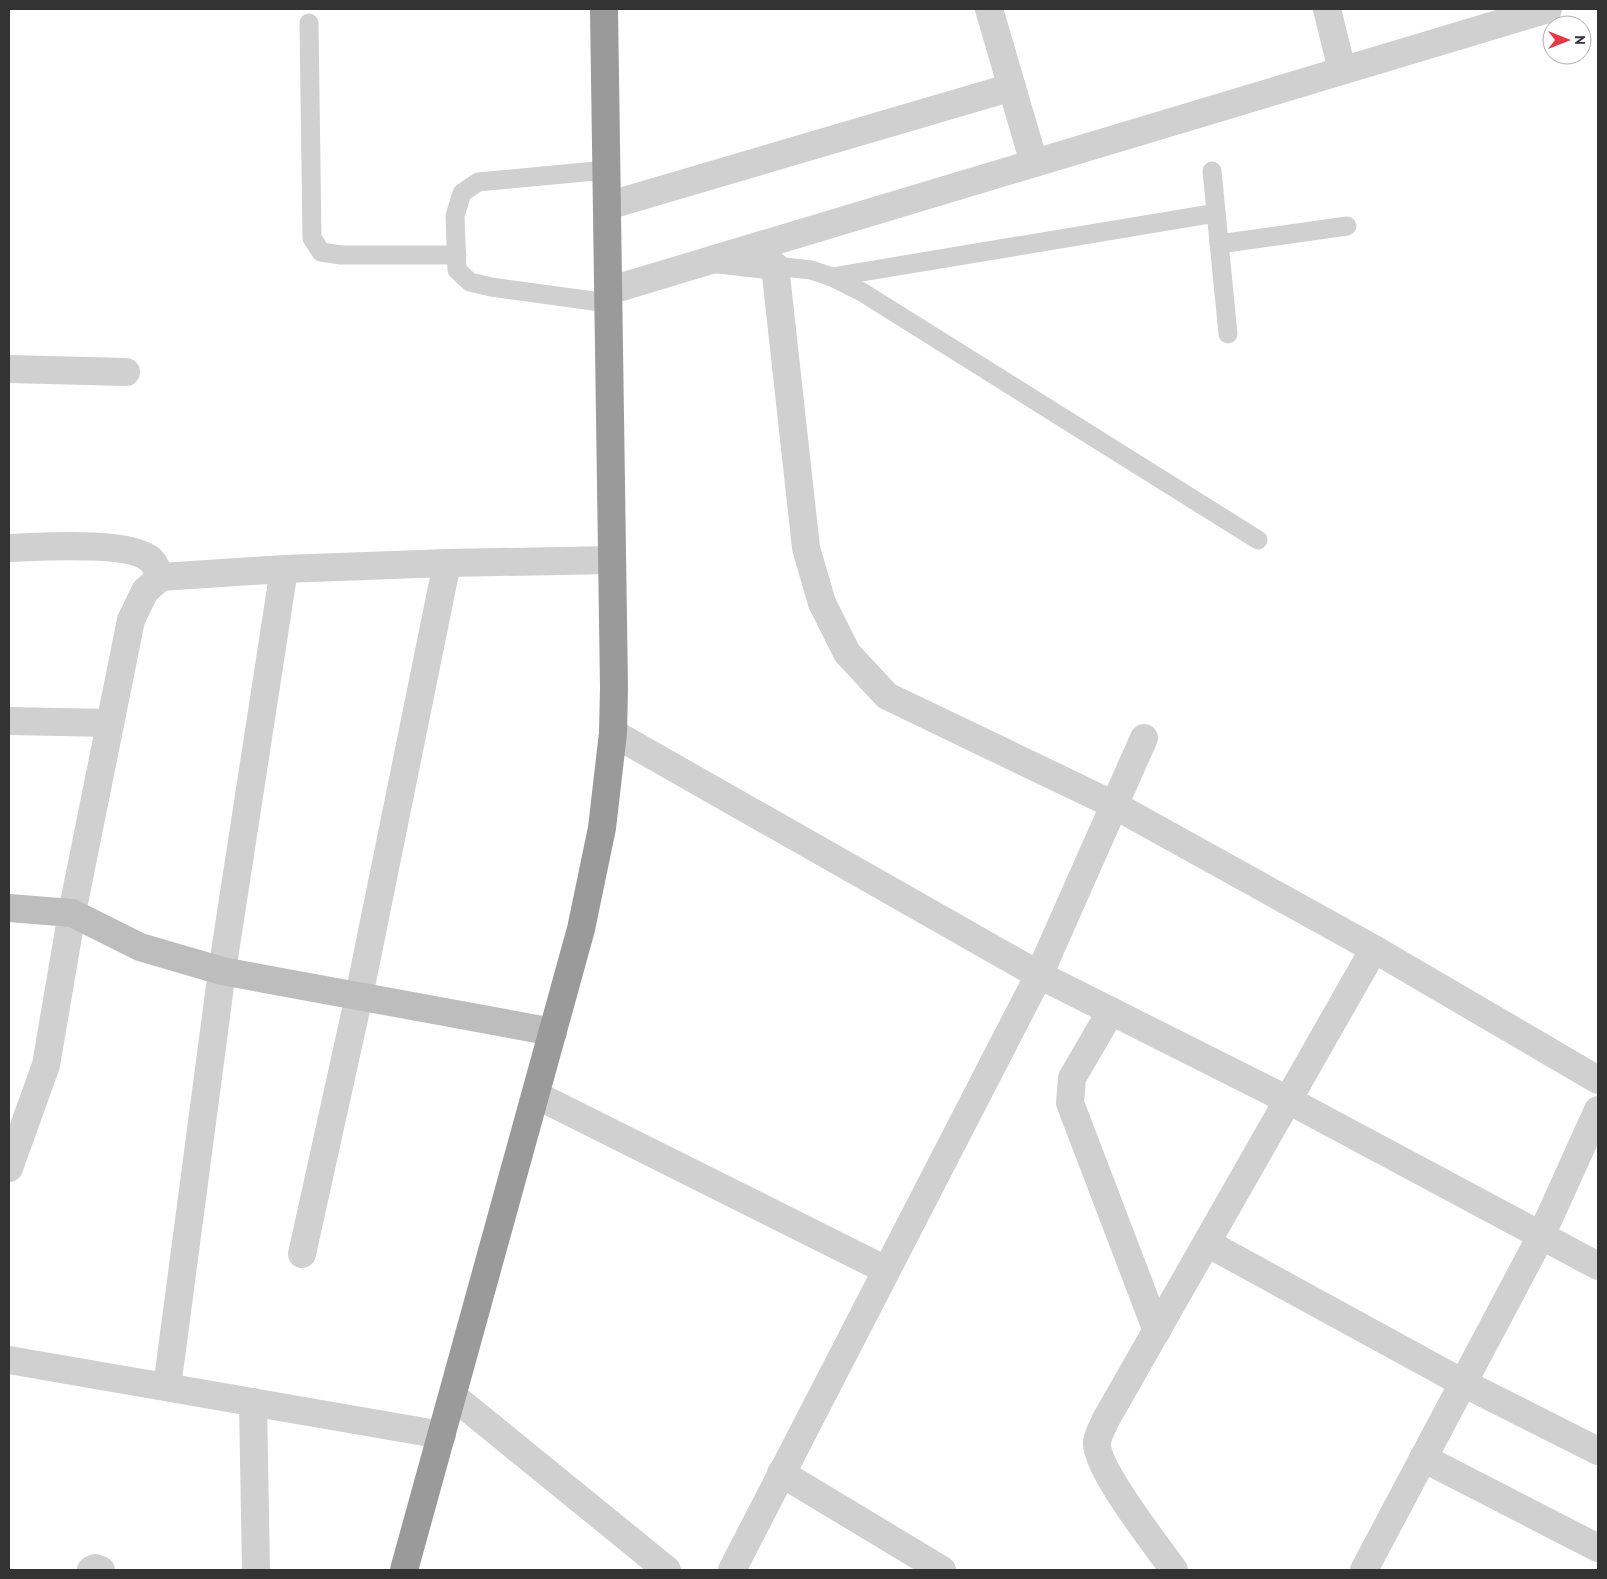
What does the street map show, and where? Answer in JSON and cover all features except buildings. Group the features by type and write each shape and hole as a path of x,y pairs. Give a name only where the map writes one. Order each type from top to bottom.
{"highway":[{"path":"404,1570 581,929 602,828 613,733 604,9"}],"street":[{"path":"989,9 1034,163"},
{"path":"1327,9 1342,70"},
{"path":"608,297 714,259 1548,9"},
{"path":"607,206 1012,87"},
{"path":"714,259 775,266 806,548 822,603 846,653 887,696 1114,805 1374,949 1598,1080"},
{"path":"9,370 126,372"},
{"path":"9,548 102,547 136,551 151,560 161,577"},
{"path":"9,1168 46,1065 72,913 131,620 145,591 161,577 447,563 612,560"},
{"path":"302,1254 359,996 447,563"},
{"path":"167,1387 222,971 284,570"},
{"path":"9,721 110,723"},
{"path":"613,733 1038,975 1288,1100 1598,1266"},
{"path":"732,1570 1038,975 1144,738"},
{"path":"9,908 72,913 140,947 222,971 553,1032"},
{"path":"1174,1570 1118,1491 1102,1463 1097,1442 1105,1421 1374,949"},
{"path":"1112,1011 1072,1078 1070,1103 1156,1332"},
{"path":"536,1095 886,1270"},
{"path":"1364,1570 1541,1236 1598,1110"},
{"path":"1207,1243 1463,1383 1598,1451"},
{"path":"9,1360 442,1435"},
{"path":"452,1396 667,1570"},
{"path":"253,1402 256,1570"},
{"path":"1423,1458 1598,1548"},
{"path":"781,1474 942,1570"},
{"path":"91,1570 95,1568 101,1570"}],"lane":[{"path":"309,23 312,238 321,252 341,255 457,255"},
{"path":"606,170 478,182 462,193 455,216 457,270 470,282 492,287 608,297"},
{"path":"1212,171 1228,334"},
{"path":"832,277 1216,213"},
{"path":"1219,244 1347,226"},
{"path":"775,266 811,270 832,277 862,292 1258,540"}]}
